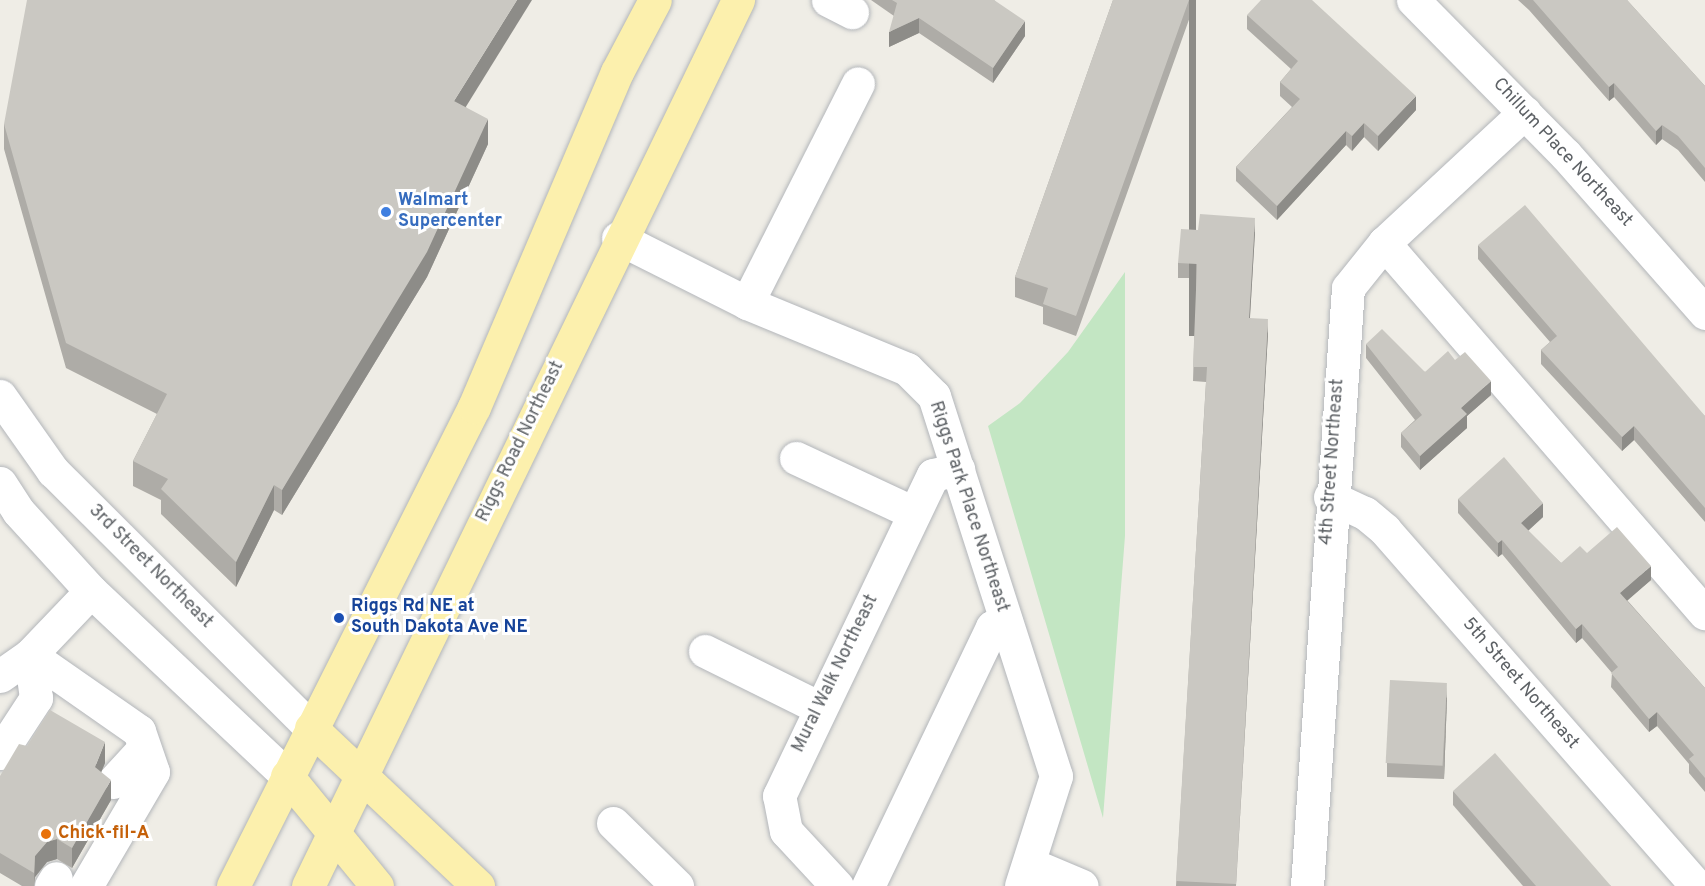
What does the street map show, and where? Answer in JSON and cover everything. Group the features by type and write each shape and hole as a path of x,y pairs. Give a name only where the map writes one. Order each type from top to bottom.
{"main road":[{"path":"233,886 311,728 347,668 474,407 617,72 655,0"},
{"name":"Riggs Road Northeast","path":"308,886 360,771 618,238 738,0"},
{"path":"311,728 360,771 478,886"},
{"path":"287,776 377,886"}],"street":[{"name":"Chillum Place Northeast","path":"1413,0 1525,112 1705,313"},
{"path":"747,303 858,83"},
{"name":"4th Street Northeast","path":"1307,886 1330,497 1345,301 1354,276 1384,243 1525,112"},
{"name":"Riggs Park Place Northeast","path":"618,238 747,303 921,379 934,396 1056,776 1025,875"},
{"path":"1384,243 1705,613"},
{"name":"3rd Street Northeast","path":"0,396 53,471 311,728"},
{"path":"796,458 914,513"},
{"name":"Mural Walk Northeast","path":"837,886 792,840 778,810 786,779 933,476 958,469"},
{"path":"0,483 9,521 90,591 287,776"},
{"name":"5th Street Northeast","path":"1330,497 1351,504 1385,530 1697,886"},
{"path":"0,676 30,655 90,591"},
{"path":"868,886 992,627 1006,621"},
{"path":"705,651 820,708"},
{"path":"30,655 139,731 153,772 64,883"},
{"path":"0,753 36,698 30,655"},
{"path":"113,782 144,748"},
{"path":"613,823 677,886"},
{"path":"1025,875 1082,886"}],"green space":[{"path":"1125,272 1125,536 1103,818 988,426 1020,403 1068,352"}],"building":[{"path":"27,0 517,0 454,101 488,119 427,252 282,490 274,485 236,562 161,489 168,479 133,461 167,394 66,343 4,124"},
{"path":"892,0 994,0 1025,21 993,68 919,18 889,32 897,3"},
{"path":"1113,0 1189,0 1076,316 1043,304 1048,288 1015,277"},
{"path":"1261,0 1312,0 1416,96 1378,136 1364,123 1352,136 1346,131 1277,206 1236,167 1300,99 1280,82 1298,61 1247,15"},
{"path":"1533,0 1627,0 1705,86 1705,168 1678,136 1662,125 1656,131 1614,83 1609,87"},
{"path":"1525,205 1705,416 1705,508 1634,426 1622,437 1541,350 1557,336 1478,245"},
{"path":"1200,214 1255,218 1249,318 1268,319 1236,884 1176,881 1207,367 1193,367 1197,264 1178,263 1181,229 1198,230"},
{"path":"1382,329 1425,372 1448,351 1455,360 1465,352 1491,381 1461,408 1467,414 1420,456 1401,433 1422,415 1366,344"},
{"path":"1504,457 1543,503 1521,523 1561,563 1580,546 1587,553 1617,527 1651,566 1620,593 1705,688 1705,778 1689,759 1694,755 1657,712 1649,719 1611,673 1618,667 1582,624 1576,629 1502,540 1498,543 1458,499"},
{"path":"1390,680 1447,683 1443,766 1386,763"},
{"name":"Chick-fil-A","path":"50,710 105,742 95,767 111,780 72,848 57,839 47,842 35,856 34,873 0,853 0,776 19,744 27,746"},
{"path":"1495,753 1611,886 1536,886 1453,791"}],"place":[{"name":"Walmart Supercenter","path":"386,212"},
{"name":"Riggs Rd NE at South Dakota Ave NE","path":"339,618"},
{"name":"Chick-fil-A","path":"46,834"}]}
